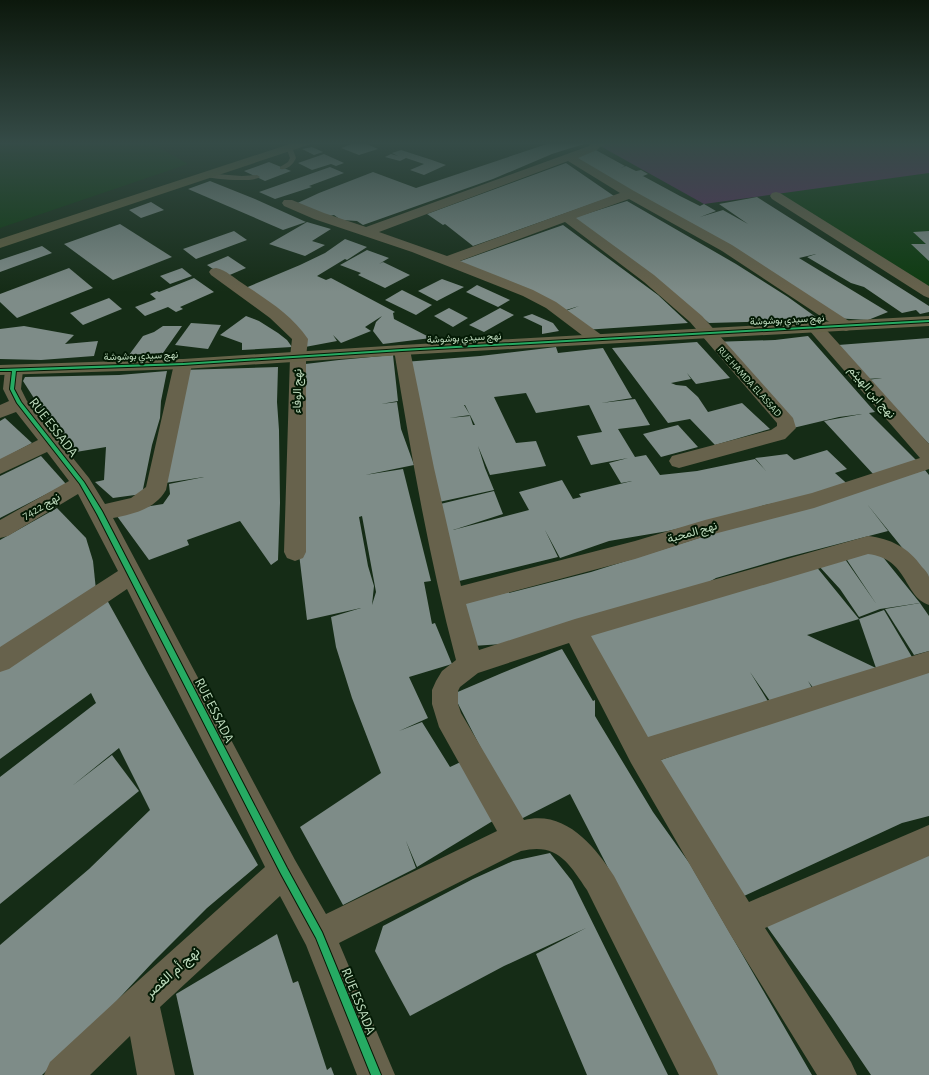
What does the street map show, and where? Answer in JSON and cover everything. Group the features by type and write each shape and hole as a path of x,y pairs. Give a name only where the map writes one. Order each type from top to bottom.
{"main road":[{"path":"0,233 133,192"},
{"path":"0,244 153,192"}],"street":[{"path":"368,232 475,192"},
{"path":"627,192 734,253 846,326"},
{"path":"447,261 630,194"},
{"path":"776,196 929,293"},
{"path":"288,203 319,216 447,261 528,293 551,305 597,339"},
{"name":"RUE HAMDA EL ASSAD","path":"566,217 660,287 696,319 786,422 787,428 778,435 679,461"},
{"name":"نهج الوفاء","path":"216,272 296,331 300,340 298,357 295,552"},
{"name":"نهج سيدي بوشوشة","path":"7,370 183,364 402,350 929,321"},
{"name":"نهج ابن الهيثم","path":"815,327 927,453"},
{"path":"402,350 428,487 452,598 470,664"},
{"path":"100,513 145,501 156,490 183,364"},
{"name":"RUE ESSADA","path":"7,370 12,389 9,407 50,442 82,483 100,513 132,574 284,871 319,935 376,1075"},
{"path":"0,468 50,442"},
{"name":"نهج المحبة","path":"452,598 635,550 705,528 808,502 927,453"},
{"name":"نهج 7422","path":"0,530 82,483"},
{"path":"517,837 449,718 445,704 445,690 451,679 470,664 575,630 868,544 886,547 901,556 929,595"},
{"path":"0,661 132,574"},
{"path":"575,630 641,753 742,922 838,1075"},
{"path":"641,753 929,662"},
{"path":"319,935 517,837 542,833 561,839 592,868 607,894 699,1075"},
{"path":"742,922 929,840"},
{"name":"نهج أم القصر","path":"63,1075 140,1000 284,871"},
{"path":"140,1000 156,1075"}],"shaded area":[{"path":"0,192 105,192 0,228"},
{"path":"683,192 790,192 704,204"},
{"path":"929,192 929,292 776,193"}],"building":[{"path":"195,192 238,192 306,222 283,230"},
{"path":"259,192 296,192 275,199"},
{"path":"456,192 363,225 357,221 341,220 334,215 321,218 291,206 319,193"},
{"path":"487,192 608,192 614,196 473,246 445,224 443,225 427,214"},
{"path":"628,192 673,192 700,206 704,204 716,211 700,217 723,210 748,224 719,204 757,197 929,306 929,312 920,314 916,310 902,313 864,287 851,283 807,257 816,254 799,258 888,312 868,320 833,318"},
{"path":"627,201 736,264 788,297 820,320 709,323 670,291 570,219"},
{"path":"151,202 164,210 141,218 129,210"},
{"path":"307,222 331,229 312,241 325,245 305,256 269,244"},
{"path":"120,224 172,257 113,280 64,244"},
{"path":"563,225 658,295 688,323 584,330 563,312 579,306 563,311 452,264"},
{"path":"234,231 247,240 196,259 183,249"},
{"path":"929,231 929,261 911,244 926,244 913,232"},
{"path":"345,239 367,247 347,260 345,259 317,276 326,280 331,278 395,312 393,313 394,319 431,338 383,344 373,331 376,322 382,316 365,327 371,331 341,343 333,335 337,341 305,347 243,289 325,253"},
{"path":"42,246 52,253 0,272 0,260"},
{"path":"367,250 389,258 379,264 383,262 410,275 385,288 358,275 361,273 340,265"},
{"path":"228,256 246,268 225,277 207,265"},
{"path":"69,268 93,288 17,318 0,302 0,294"},
{"path":"182,268 192,276 170,284 160,276"},
{"path":"194,278 214,292 180,307 183,309 176,312 168,307 145,316 135,307 156,299 150,294"},
{"path":"442,279 464,287 437,301 418,291"},
{"path":"477,285 510,300 498,307 466,292"},
{"path":"402,290 432,305 416,315 385,300"},
{"path":"109,298 122,309 83,325 70,313"},
{"path":"449,308 468,318 453,327 434,316"},
{"path":"500,308 514,315 484,332 469,325"},
{"path":"532,314 553,323 559,331 542,334 542,326 523,317"},
{"path":"246,316 259,321 278,333 287,340 292,347 242,350 242,343 220,335"},
{"path":"191,323 221,325 208,349 175,345"},
{"path":"24,326 74,335 65,344 98,341 94,356 41,360 0,359 0,329"},
{"path":"163,326 182,326 163,353 129,355 143,336 154,332"},
{"path":"808,336 875,412 869,413 921,465 874,475 824,421 862,414 839,417 793,428 712,342 775,340"},
{"path":"929,338 929,444 867,380 882,378 867,379 838,345"},
{"path":"697,342 730,378 696,384 687,373 691,379 671,383 686,386 698,397 708,412 742,403 770,429 715,445 690,419 668,423 612,348"},
{"path":"556,347 558,353 603,348 632,398 601,403 635,399 650,425 618,429 635,457 646,455 660,475 697,471 755,459 767,472 755,458 787,454 794,460 827,450 847,469 835,473 852,488 765,505 731,516 668,531 609,541 560,558 545,530 558,557 455,582 432,506 494,491 503,514 453,530 529,510 519,492 562,480 573,499 581,497 579,494 632,481 621,483 609,463 628,458 591,465 577,436 602,432 589,405 536,413 526,393 494,397 516,443 536,441 546,466 490,475 478,446 494,490 430,504 404,362 480,356","holes":["470,415 475,425 473,425 470,416 449,418"]},
{"path":"393,355 398,401 381,404 397,402 401,429 414,465 365,475 403,469 431,581 424,582 432,624 435,623 452,664 409,677 428,718 399,731 422,722 450,767 467,759 496,819 417,867 406,841 416,868 343,905 300,827 381,773 352,698 336,647 331,617 361,608 307,620 296,529 297,365","holes":["362,516 376,592 372,605 374,586 368,566 359,517"]},
{"path":"278,367 277,402 280,503 278,560 271,565 240,521 187,540 189,545 149,560 114,512 163,504 170,494 169,484 204,477 165,483 181,370"},
{"path":"167,371 161,401 160,418 152,445 142,494 113,498 95,482 104,480 106,447 76,452 53,428 23,381 25,377 119,375"},
{"path":"5,418 32,443 0,460 0,421"},
{"path":"678,425 698,447 661,457 643,434"},
{"path":"41,456 66,484 0,518 0,476"},
{"path":"925,470 929,475 929,581 867,504 888,531 788,557 716,578 695,590 502,644 473,646 456,605 591,572 756,520"},
{"path":"57,508 86,538 93,561 96,590 0,652 0,540"},
{"path":"874,546 920,603 880,609 859,617 840,589 818,565 845,559 877,605 845,557"},
{"path":"815,565 859,619 807,635 876,668 814,689 808,681 812,688 770,701 750,672 769,703 643,741 587,630"},
{"path":"107,600 258,865 207,908 153,962 95,1024 42,1075 0,1075 0,945 89,869 150,810 119,748 72,786 112,755 139,791 0,904 0,777 96,703 91,693 0,759 0,669"},
{"path":"920,603 929,616 929,651 914,655 885,609"},
{"path":"884,610 912,657 876,668 859,619"},
{"path":"562,649 593,701 595,700 595,716 653,812 690,864 812,1075 715,1075 570,794 521,819 484,754 453,694"},
{"path":"929,672 929,816 902,823 744,896 658,761 728,736"},
{"path":"929,851 929,1075 871,1075 763,921"},
{"path":"550,853 572,881 668,1075 587,1075 536,954 586,928 504,966 410,1016 393,985 375,951 383,926 473,879 513,861"},
{"path":"277,934 293,983 298,981 327,1070 331,1067 334,1075 194,1075 176,994"}],"cycle path":[{"path":"0,370 183,364 402,350 929,321"},
{"path":"14,370 12,389 19,403 82,483 100,513 284,871 319,935 376,1075"}]}
